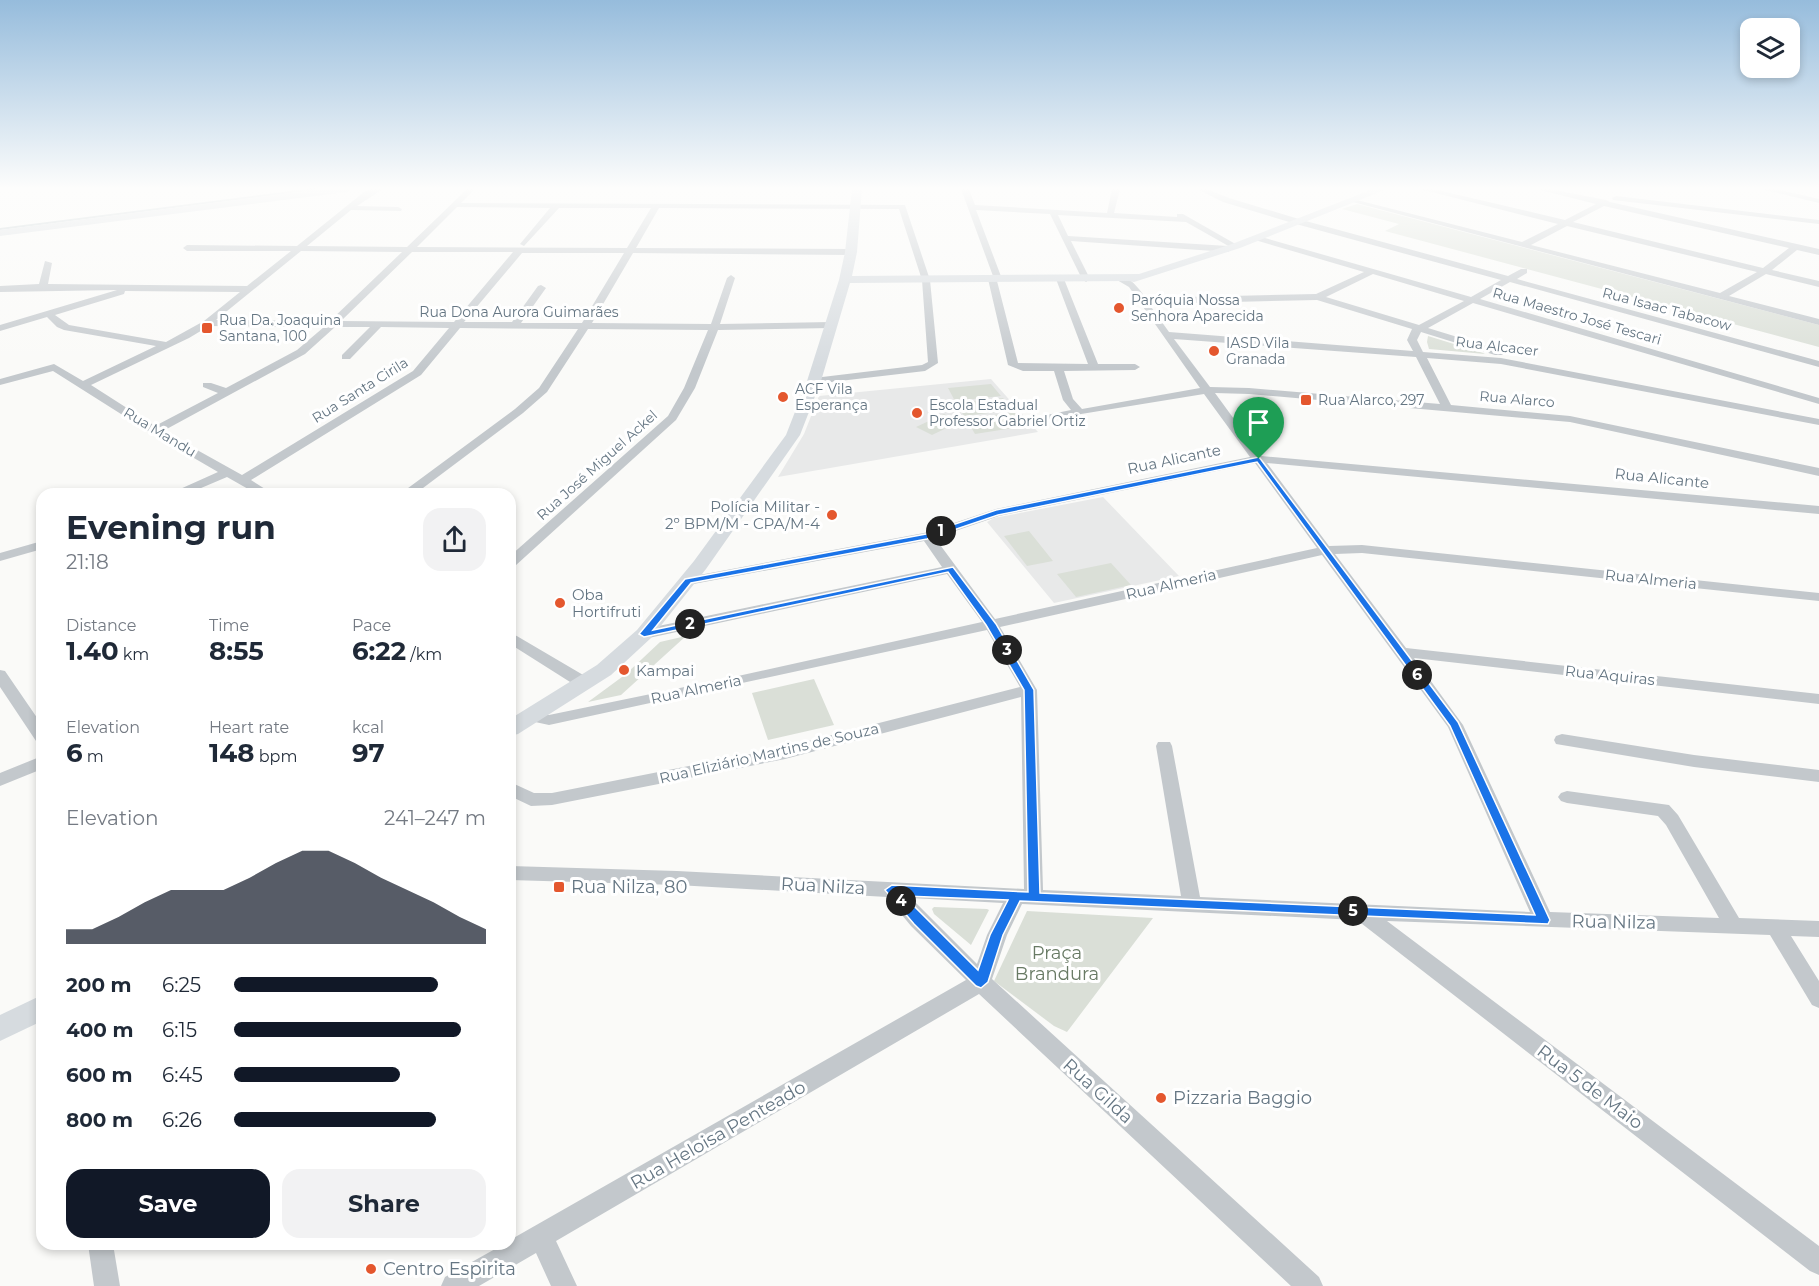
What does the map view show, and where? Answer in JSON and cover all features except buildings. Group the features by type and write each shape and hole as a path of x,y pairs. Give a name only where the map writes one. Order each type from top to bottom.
{"main road":[{"path":"845,280 1086,279 1128,283 1226,249"},
{"path":"516,725 618,659 644,634 688,581 793,435 814,381 845,280 851,252"},
{"path":"0,1029 36,1010"}],"street":[{"path":"83,385 207,323 299,249"},
{"path":"155,431 301,352 333,324 408,249"},
{"name":"Rua Santa Cirila","path":"243,479 417,373 520,249"},
{"path":"594,249 851,252"},
{"path":"814,381 925,368 932,365 926,280 917,249"},
{"path":"985,249 994,279 1013,365 1023,368 1135,367"},
{"path":"1071,249 1086,279"},
{"name":"Rua Maestro José Tescari","path":"1298,249 1819,401"},
{"name":"Rua Isaac Tabacow","path":"1399,249 1819,364"},
{"path":"1539,249 1819,322"},
{"path":"1674,249 1819,284"},
{"path":"1720,297 1765,271 1792,249"},
{"path":"414,488 535,398 549,381 585,326 630,250"},
{"path":"43,287 48,263"},
{"path":"1447,408 1412,340 1419,328 1524,270"},
{"path":"1318,297 1372,271"},
{"name":"Rua José Miguel Ackel","path":"516,558 672,418 681,406 714,327 730,278"},
{"path":"1060,279 1094,367"},
{"path":"1128,283 1144,301 1166,335 1455,725 1544,920"},
{"path":"0,289 43,287 249,289"},
{"path":"514,326 541,288"},
{"path":"0,328 133,289"},
{"path":"1144,301 1318,297 1542,367"},
{"path":"49,314 60,326 67,328 167,345"},
{"name":"Rua Dona Aurora Guimarães","path":"207,323 714,327 831,325"},
{"path":"346,357 378,325"},
{"name":"Rua Alcacer","path":"1166,335 1472,357 1542,367 1818,423"},
{"name":"Rua Mandu","path":"0,382 54,367 155,431 257,488"},
{"path":"1058,368 1068,400 1078,411"},
{"path":"207,385 228,393"},
{"name":"Rua Alarco","path":"1036,420 1207,390 1447,408 1586,422 1819,472"},
{"name":"Rua Alicante","path":"688,581 927,536 996,513 1259,459 1324,463 1819,510"},
{"path":"189,488 228,472"},
{"path":"927,536 991,624 1029,690 1025,896 997,935 981,982"},
{"path":"0,557 36,547"},
{"name":"Rua Almeria","path":"532,716 549,720 1325,550 1362,549 1819,597"},
{"path":"644,634 950,569"},
{"path":"516,641 584,683"},
{"name":"Rua Aquiras","path":"1401,652 1819,699"},
{"path":"0,675 36,728"},
{"name":"Rua Eliziário Martins de Souza","path":"516,792 537,801 574,795 784,753 1029,690"},
{"path":"1562,740 1694,761 1819,776"},
{"path":"1164,746 1192,905"},
{"path":"0,780 36,765"},
{"path":"1567,797 1663,810 1672,820 1733,925"},
{"name":"Rua Nilza","path":"516,873 677,878 1192,905 1819,929"},
{"name":"Rua Gilda","path":"892,890 918,920 981,982 1310,1286"},
{"name":"Rua 5 de Maio","path":"1361,912 1819,1262"},
{"path":"1775,927 1819,999"},
{"name":"Rua Heloisa Penteado","path":"454,1286 981,982"},
{"path":"541,1236 564,1286"},
{"path":"102,1250 107,1286"}],"shaded area":[{"name":"Escola Estadual Professor Gabriel Ortiz","path":"991,379 1038,432 778,477 804,434 819,396"},
{"path":"1103,497 1179,576 1054,603 987,522 994,518"}],"green space":[{"path":"1452,249 1529,249 1819,325 1819,347"},
{"path":"1428,336 1485,354 1429,349"},
{"path":"991,384 1001,396 955,401 948,388"},
{"path":"1003,398 1013,410 964,416 956,403"},
{"path":"1015,412 1026,426 975,434 966,419"},
{"path":"944,414 959,422 932,435 916,427"},
{"path":"1029,531 1053,561 1027,566 1004,536"},
{"path":"1111,563 1131,585 1076,597 1057,574"},
{"path":"686,636 621,695 588,702 626,674 660,642"},
{"path":"814,679 834,725 768,740 752,693"},
{"name":"Praça Brandura","path":"934,907 989,910 971,945 934,914 932,909"},
{"name":"Praça Brandura","path":"1027,911 1153,918 1067,1032 1054,1026 994,981"}],"place":[{"name":"Paróquia Nossa Senhora Aparecida","path":"1119,308"},
{"name":"Rua Da. Joaquina Santana, 100","path":"207,328"},
{"name":"IASD Vila Granada","path":"1214,351"},
{"name":"ACF Vila Esperança","path":"783,397"},
{"name":"Rua Alarco, 297","path":"1306,400"},
{"name":"Escola Estadual Professor Gabriel Ortiz","path":"917,413"},
{"name":"Polícia Militar - 2º BPM/M - CPA/M-4","path":"832,515"},
{"name":"Oba Hortifruti","path":"560,603"},
{"name":"Kampai","path":"624,670"},
{"name":"Rua Nilza, 80","path":"559,887"},
{"name":"Pizzaria Baggio","path":"1161,1098"},
{"name":"Centro Espirita","path":"371,1269"}],"route":[{"path":"1259,459 996,513 927,536 688,581 644,634 950,569 991,624 1026,681 1029,690 1034,897 1016,896 892,890 918,920 981,982 997,935 1016,896 1062,899 1544,920 1455,725 1259,459"}]}
